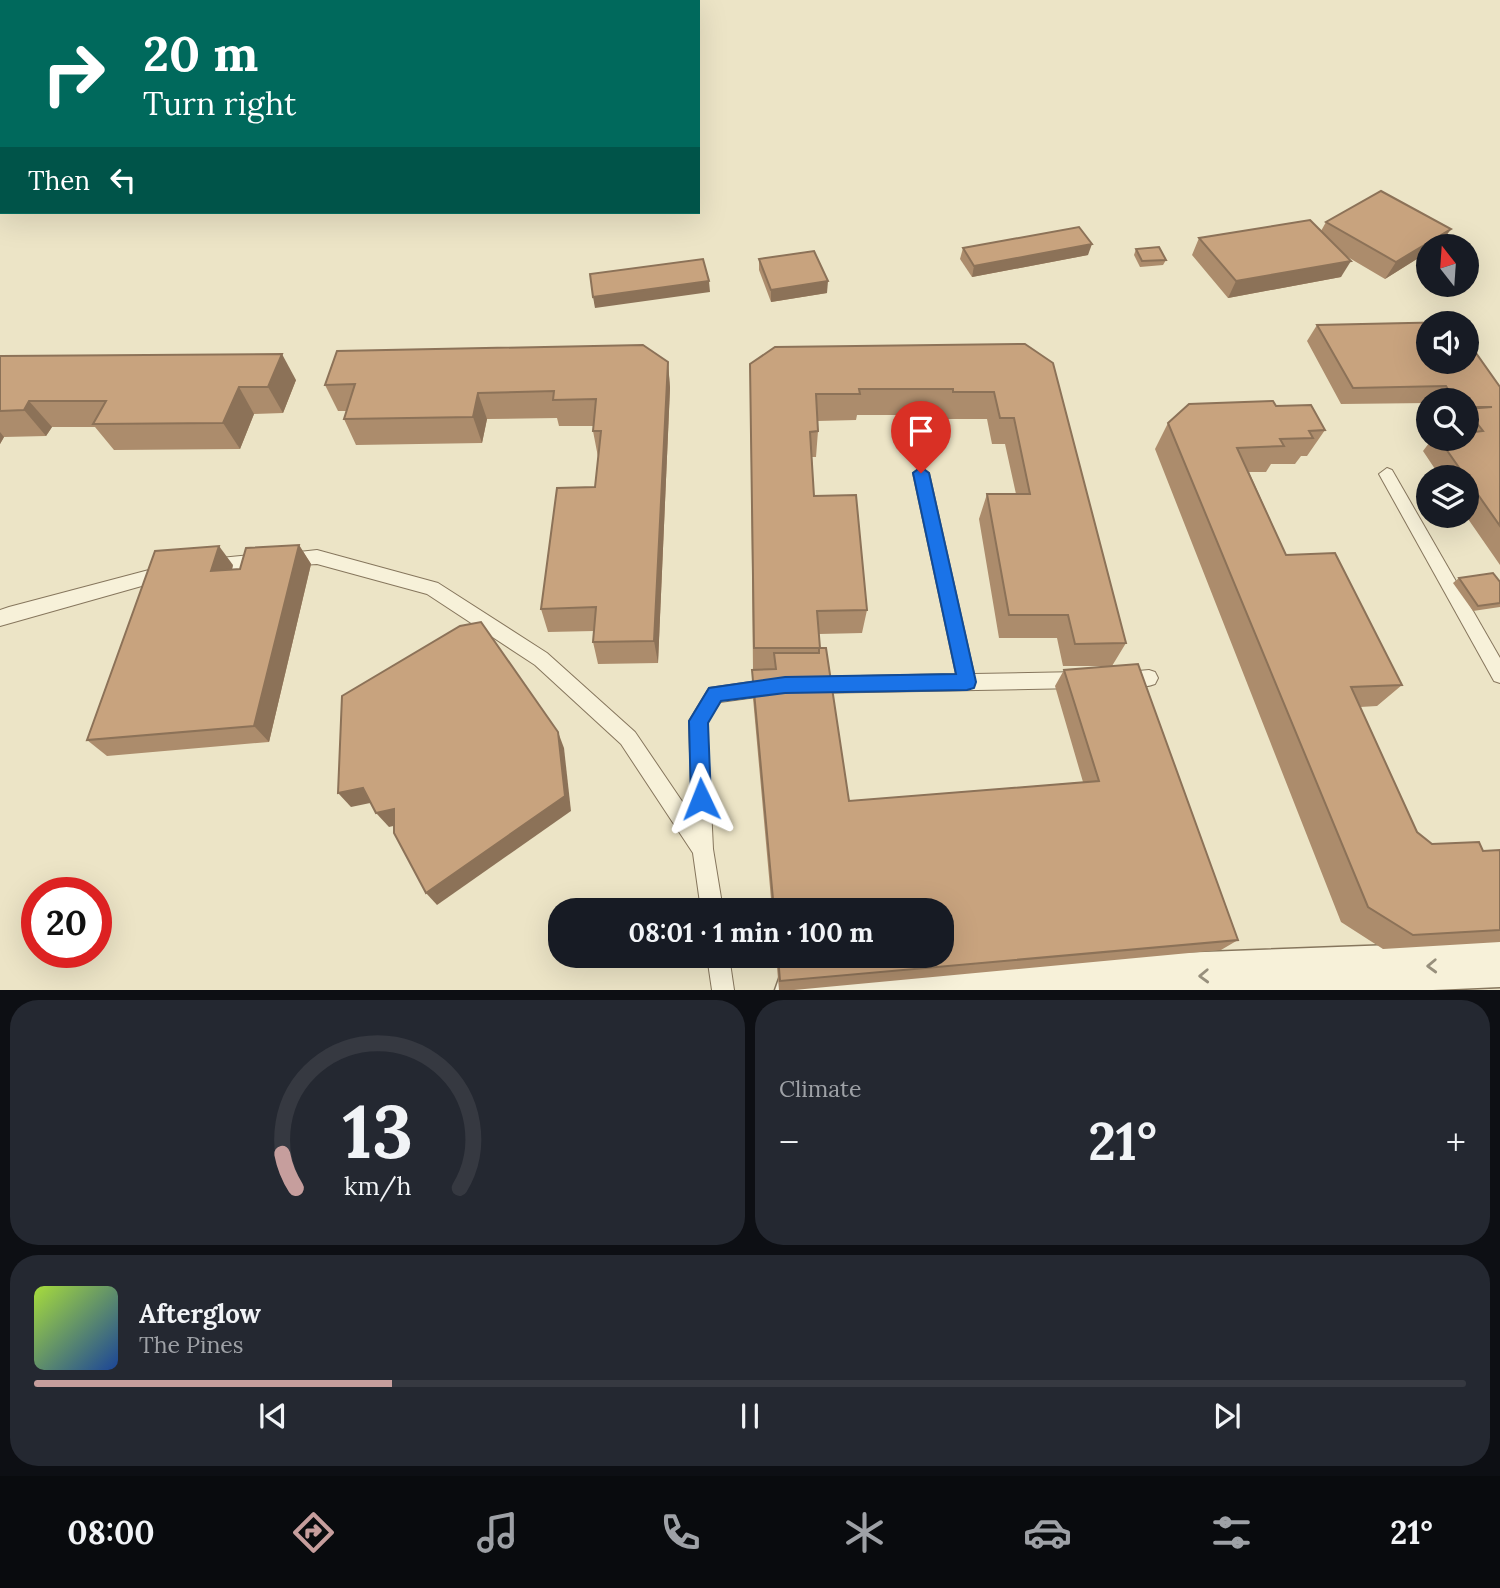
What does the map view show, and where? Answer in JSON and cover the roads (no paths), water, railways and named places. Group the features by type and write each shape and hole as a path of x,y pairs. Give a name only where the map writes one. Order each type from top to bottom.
{"street":[{"path":"798,989 1500,964"}],"lane":[{"path":"921,473 967,682"},
{"path":"1387,474 1500,675"},
{"path":"0,618 191,567 317,557 432,588 541,659 628,738 703,850"},
{"path":"710,898 703,850 698,721 715,694 791,685 1149,678"},
{"path":"720,968 723,989"}]}
